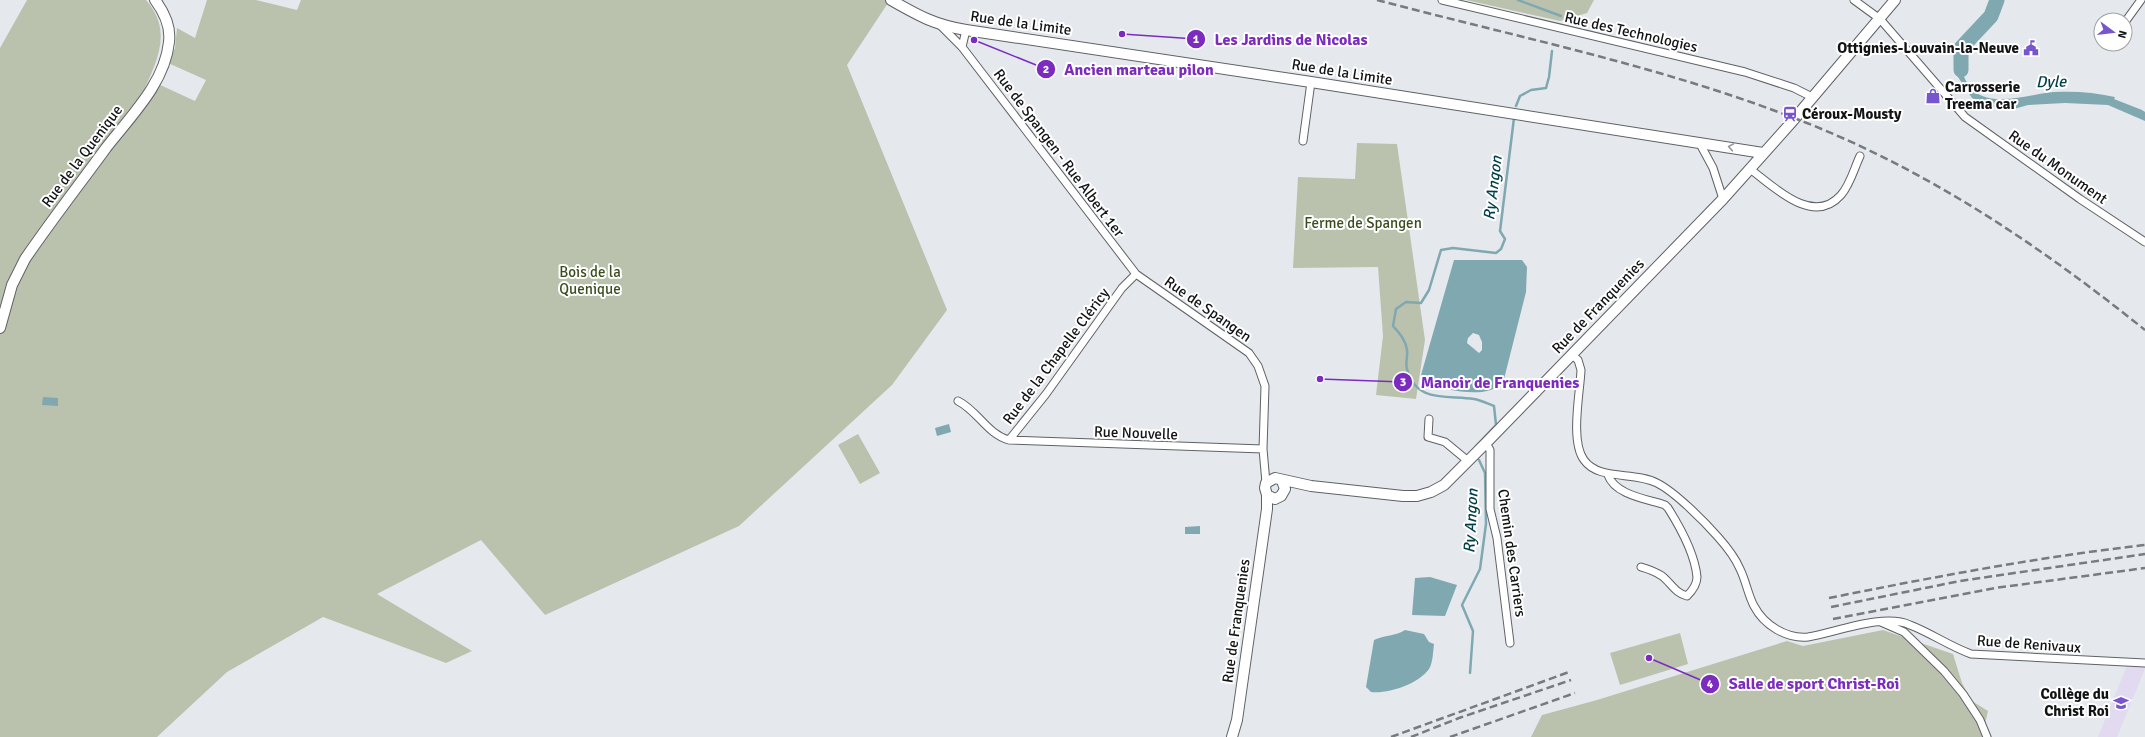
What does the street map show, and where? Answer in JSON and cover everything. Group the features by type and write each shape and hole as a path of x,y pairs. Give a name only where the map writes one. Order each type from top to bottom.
{"street":[{"name":"Rue de la Quenique","path":"0,328 12,285 25,259 144,98 162,69 169,42 169,30 164,14 154,0"},
{"name":"Rue de la Limite","path":"891,0 941,26 1699,141 1763,153"},
{"name":"Rue des Technologies","path":"1442,0 1745,72 1794,88 1812,98"},
{"name":"Rue du Monument","path":"1854,0 1880,19 1965,117 2080,199 2145,242"},
{"name":"Rue de Franquenies","path":"1274,481 1417,496 1431,492 1444,485 1486,444 1750,169 1895,0"},
{"path":"2132,12 2141,0"},
{"name":"Rue de Spangen - Rue Albert 1er","path":"941,26 962,47 1136,274"},
{"path":"962,47 966,30"},
{"path":"1303,141 1311,82"},
{"path":"1699,141 1713,168 1723,198"},
{"path":"1750,169 1795,202 1808,207 1821,206 1831,203 1841,195 1860,156"},
{"name":"Rue de la Chapelle Cléricy","path":"958,401 969,407 993,433 1009,440 1046,394 1122,288 1136,274"},
{"name":"Rue de Spangen","path":"1136,274 1249,353 1258,366 1265,386 1263,450 1266,466 1274,481"},
{"name":"Rue de Renivaux","path":"1572,355 1578,360 1581,370 1577,435 1578,448 1587,464 1608,475 1628,475 1653,481 1666,489 1694,513 1730,551 1740,569 1753,605 1759,614 1780,632 1795,637 1808,637 1890,620 1910,624 1951,647 1971,654 2145,663"},
{"path":"1429,419 1428,437 1445,442 1468,461"},
{"name":"Rue Nouvelle","path":"1009,440 1263,450"},
{"name":"Chemin des Carriers","path":"1486,444 1490,450 1490,509 1498,543 1510,643"},
{"path":"1608,475 1610,480 1627,493 1665,505 1668,508 1685,538 1697,578 1692,590 1687,596 1672,588 1662,576 1641,567"},
{"path":"1274,481 1284,486 1276,496 1264,488 1274,481"},
{"name":"Rue de Franquenies","path":"1232,737 1237,720 1267,509 1276,496 1311,486"},
{"path":"1881,622 1904,632 1944,671 1980,720 1987,737"}],"shaded area":[{"name":"Collège du Christ Roi","path":"2128,663 2145,663 2145,669 2117,737 2098,737"}],"green space":[{"name":"Bois de la Quenique","path":"27,0 146,0 154,12 159,24 161,35 157,59 142,95 158,84 195,101 206,80 168,63 175,48 177,28 195,38 207,0 256,0 297,10 301,0 890,0 847,65 947,310 892,385 739,526 545,615 481,540 377,594 472,651 446,663 323,617 227,672 157,737 0,737 0,48"},
{"path":"1466,0 1594,0 1587,13 1560,21"},
{"name":"Ferme de Spangen","path":"1357,143 1397,144 1425,340 1416,399 1376,395 1383,336 1378,267 1293,268 1298,177 1355,179"},
{"path":"858,434 880,473 860,484 838,445"},
{"path":"1883,630 1953,654 1962,683 1972,701 1988,711 1985,724 1992,737 1531,737 1542,715 1597,700 1787,641 1803,646"},
{"path":"1680,633 1688,664 1620,685 1610,653"}],"water":[{"path":"1995,0 2002,0 1999,8 1994,16 1969,44 1962,61 1962,70 1965,79 1976,92 1985,97 1996,99 2008,99 2054,92 2100,94 2115,97 2114,99 2142,110 2145,112 2145,121 2108,105 2065,103 2028,105 2014,109 1984,105 1972,98 1956,74 1957,60 1963,44 1979,22 1992,9"},
{"path":"1454,260 1522,260 1527,267 1526,292 1503,383 1495,388 1485,391 1465,392 1424,385 1421,375","holes":["1473,333 1479,335 1482,342 1482,350 1479,353 1467,343 1468,338"]},
{"path":"43,397 58,398 58,406 42,405"},
{"path":"949,424 951,432 937,436 935,428"},
{"path":"1200,526 1200,534 1185,534 1185,527"},
{"path":"1430,577 1457,585 1445,616 1412,615 1415,578"},
{"path":"1405,630 1424,634 1429,642 1434,644 1429,669 1418,679 1403,687 1394,690 1371,692 1366,687 1374,640"}],"waterway":[{"name":"Ry Angon","path":"1518,0 1561,16"},
{"name":"Dyle","path":"1961,70 1961,48 1991,16 1997,0"},
{"name":"Ry Angon","path":"1516,106 1520,96 1531,90 1546,88 1549,77 1552,51"},
{"name":"Ry Angon","path":"1476,446 1496,425 1494,406 1474,399 1433,395 1417,387 1411,380 1407,369 1407,352 1405,343 1393,326 1396,309 1406,302 1421,303 1429,290 1441,250 1453,248 1496,253 1501,249 1505,239 1500,231 1514,118"},
{"name":"Ry Angon","path":"1470,673 1473,631 1462,605 1480,569 1486,524 1485,473 1479,460"}],"railway":[{"path":"1377,0 1588,53 1692,83 1794,118 1842,138 1934,184 1978,210 2063,267 2145,330"},
{"path":"1829,598 1987,568 2066,555 2145,545"},
{"path":"1831,607 1960,581 2145,554"},
{"path":"1833,619 1995,588 2145,568"},
{"path":"1391,737 1569,672"},
{"path":"1411,737 1459,718 1571,680"},
{"path":"1450,737 1575,693"}],"place":[{"name":"Les Jardins de Nicolas","path":"1122,34"},
{"name":"Ancien marteau pilon","path":"974,40"},
{"name":"Ottignies-Louvain-la-Neuve","path":"2031,48"},
{"name":"Carrosserie Treema car","path":"1933,96"},
{"name":"Céroux-Mousty","path":"1790,114"},
{"name":"Manoir de Franquenies","path":"1320,379"},
{"name":"Salle de sport Christ-Roi","path":"1649,658"},
{"name":"Collège du Christ Roi","path":"2121,703"}]}
